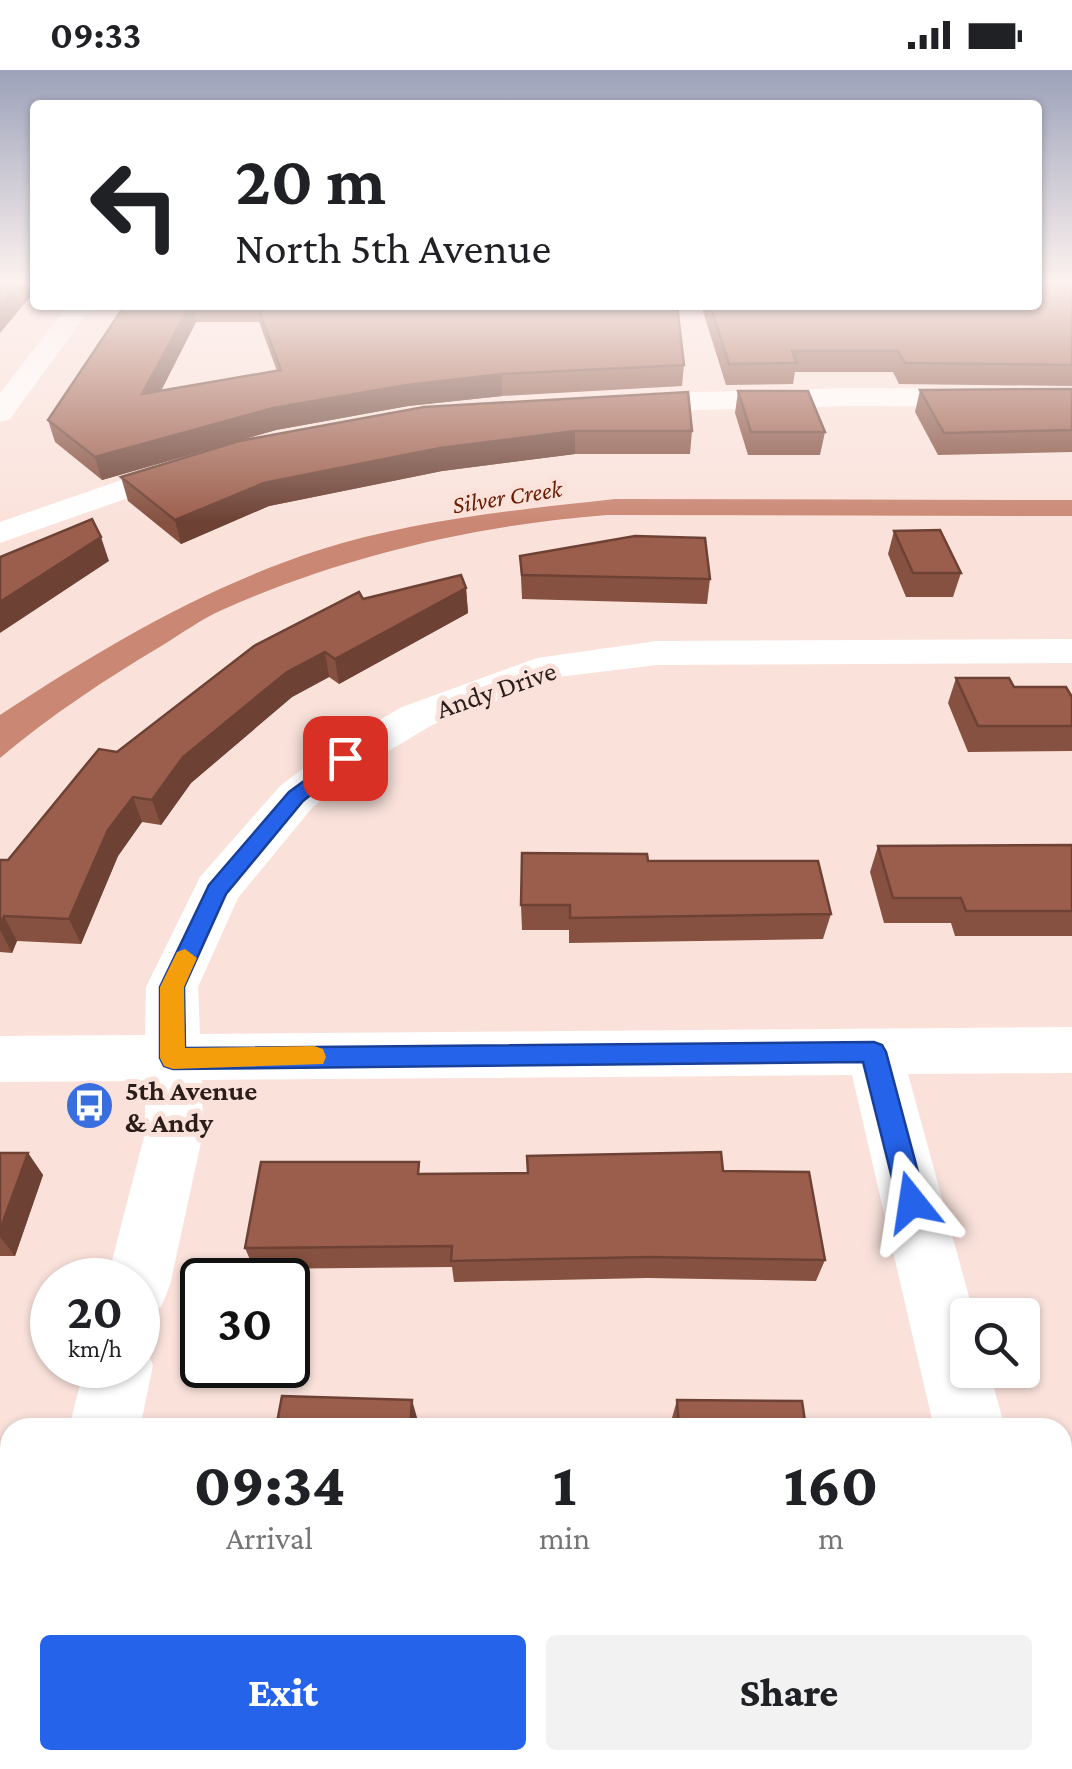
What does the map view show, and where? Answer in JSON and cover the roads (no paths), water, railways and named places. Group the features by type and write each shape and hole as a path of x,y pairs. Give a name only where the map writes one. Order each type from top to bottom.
{"street":[{"path":"0,414 38,363"},
{"path":"588,403 849,397 1072,398"},
{"path":"0,532 16,518 216,458"},
{"name":"Andy Drive","path":"144,1258 174,1132 172,987 217,890 296,796 345,758 417,716 550,666 657,653 1072,651"},
{"path":"0,1060 1072,1050"},
{"path":"874,1052 967,1418"},
{"path":"106,1418 114,1388"}],"place":[{"name":"5th Avenue & Andy","path":"90,1106"}],"water label":[{"name":"Silver Creek","path":"507,496"}]}
